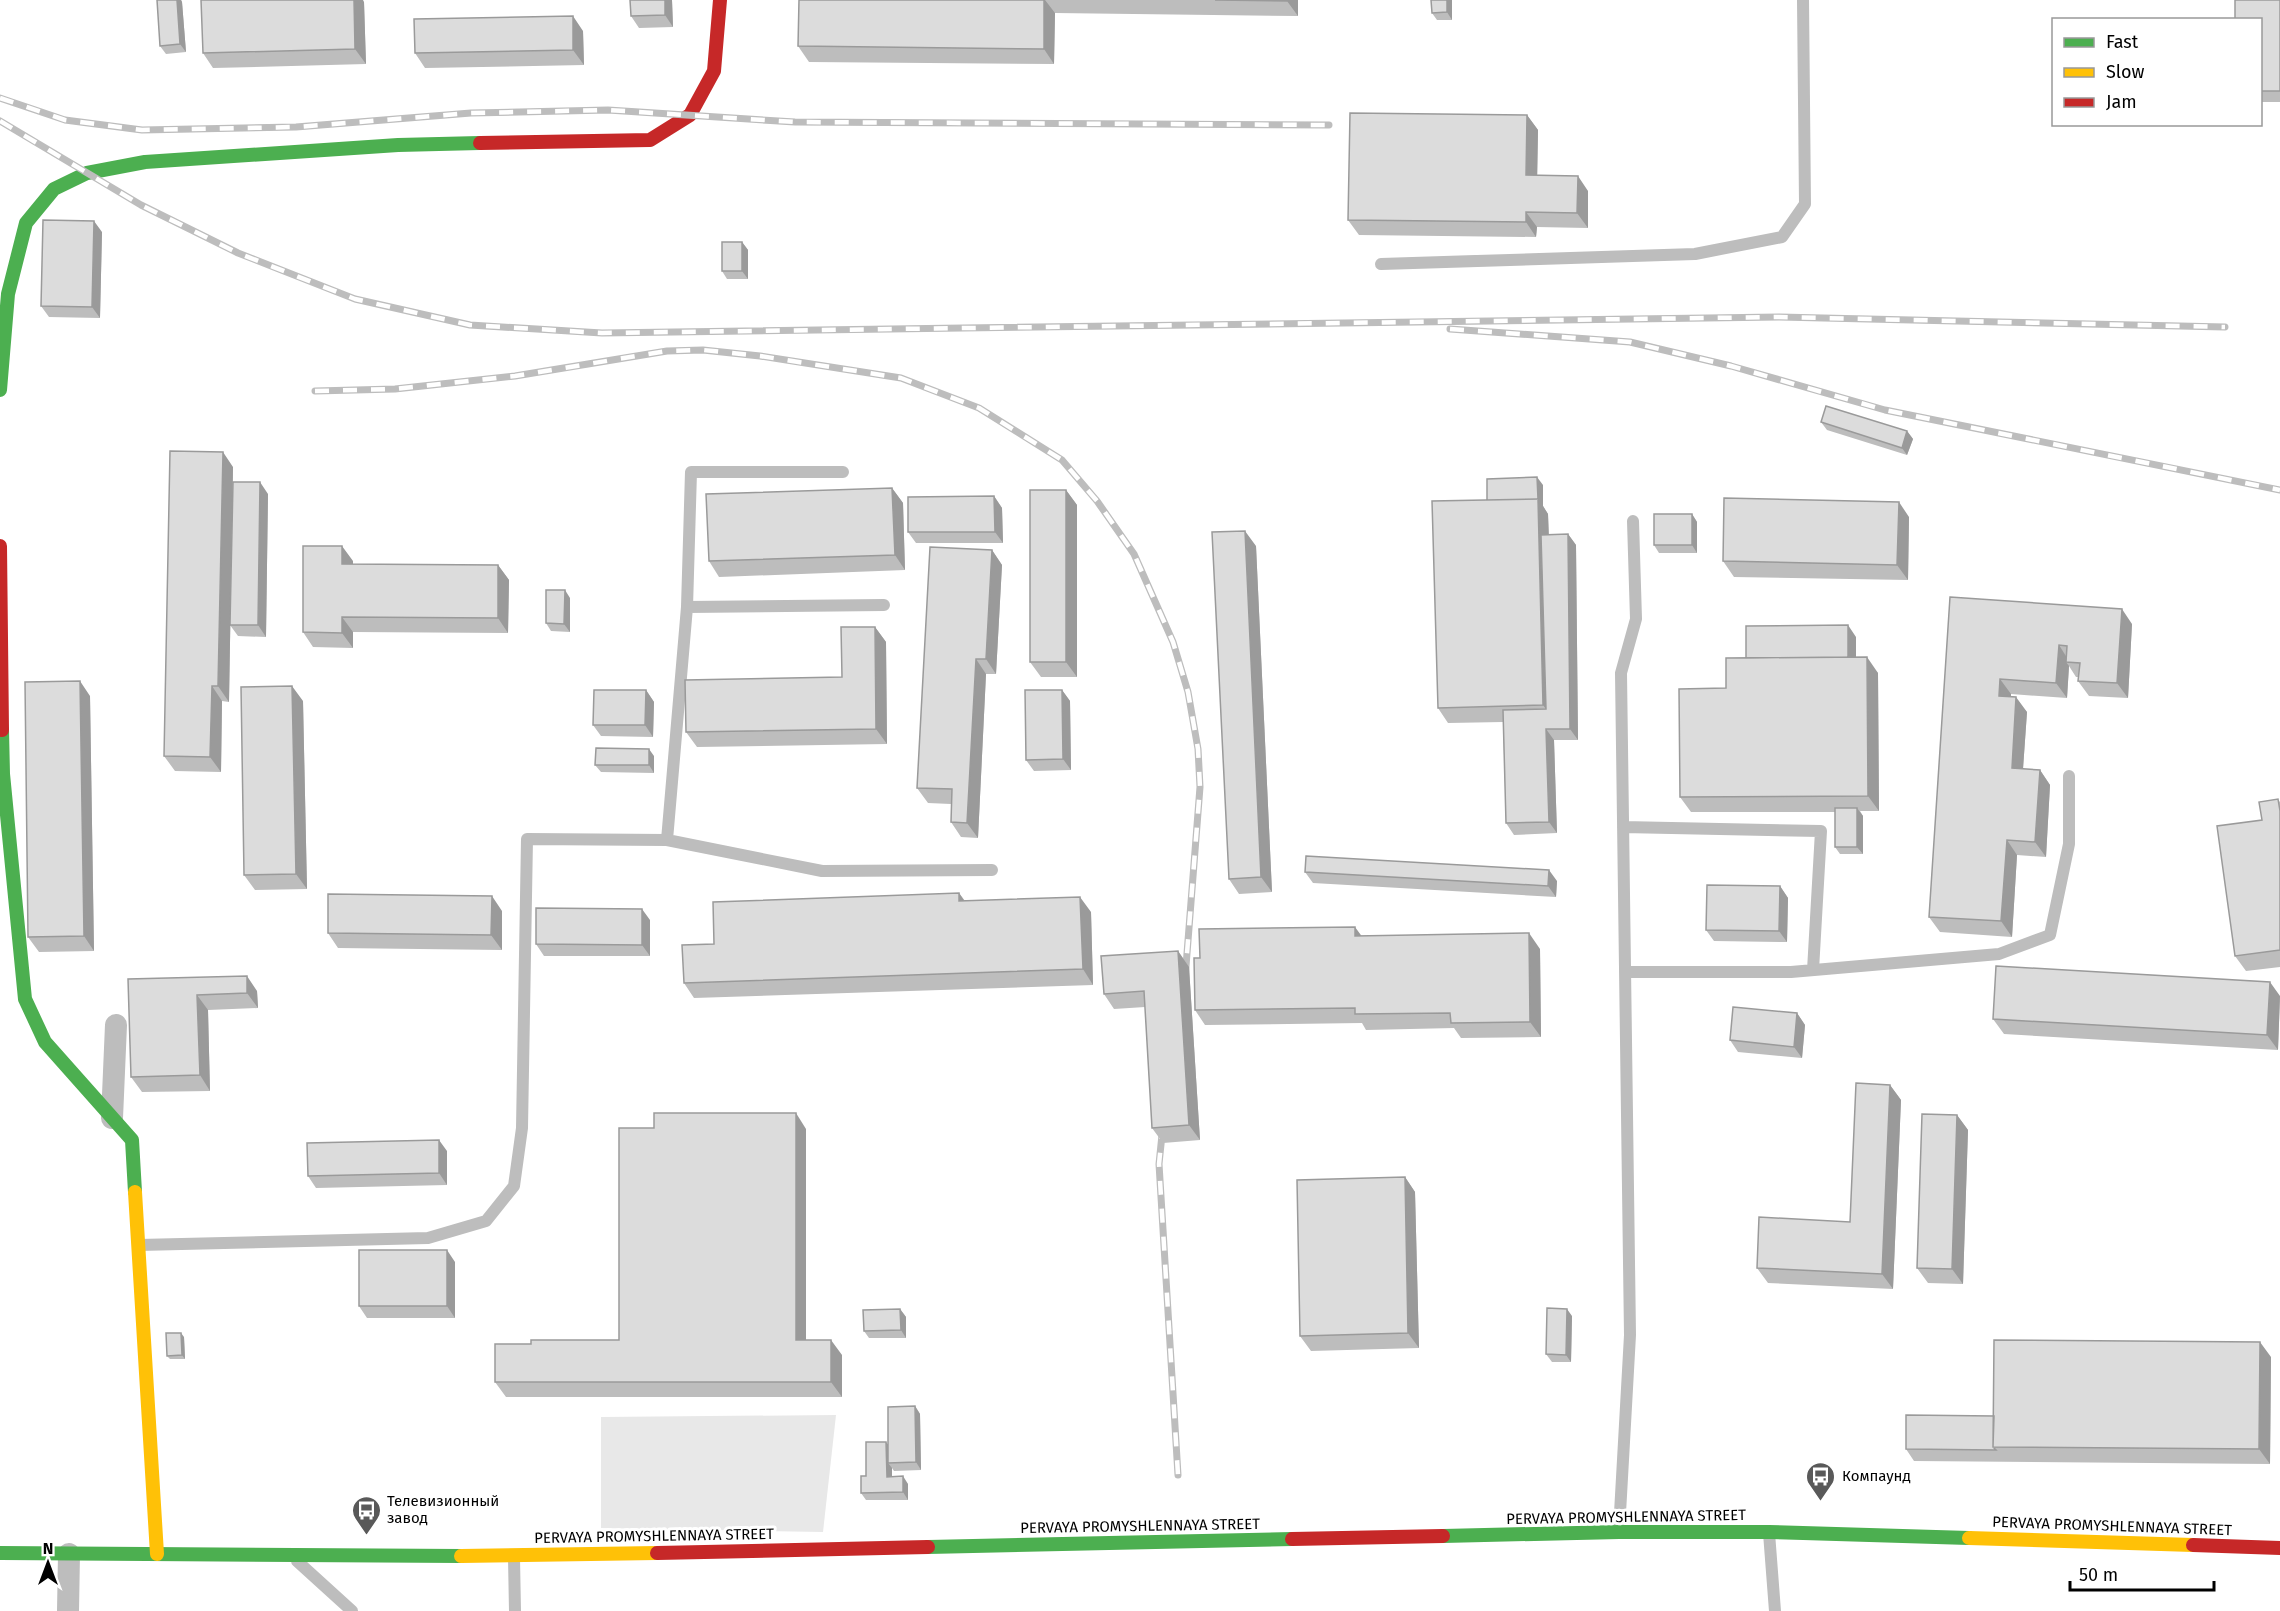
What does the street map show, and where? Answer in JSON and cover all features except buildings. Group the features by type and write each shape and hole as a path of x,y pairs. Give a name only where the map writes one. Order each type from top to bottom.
{"street":[{"path":"0,390 8,294 26,223 54,189 87,173 145,162 398,145 650,140 690,115 714,71 720,0"},
{"path":"0,546 3,774 25,999 45,1042 132,1140 157,1554"},
{"path":"112,1118 116,1024"},
{"name":"PERVAYA PROMYSHLENNAYA STREET","path":"0,1553 514,1556 1619,1532 1768,1532 2280,1548"},
{"path":"68,1611 69,1554"}],"lane":[{"path":"1381,264 1695,254 1782,237 1805,204 1803,0"},
{"path":"667,840 687,608 691,472 843,472"},
{"path":"1619,1532 1630,1335 1621,673 1636,619 1633,521"},
{"path":"687,608 884,604"},
{"path":"1625,972 1791,972 1999,954 2050,935 2069,844 2069,776"},
{"path":"1623,827 1821,831 1813,970"},
{"path":"138,1245 428,1238 486,1221 513,1186 522,1128 527,839 667,840 822,871 993,870"},
{"path":"1768,1532 1774,1611"},
{"path":"289,1555 352,1611"},
{"path":"514,1556 515,1611"}],"shaded area":[{"path":"836,1415 823,1532 601,1528 601,1417"}],"railway":[{"path":"0,98 65,120 142,130 296,127 471,113 608,110 795,122 1329,125"},
{"path":"0,121 141,205 238,253 355,299 470,325 602,333 1779,317 2225,327"},
{"path":"1450,329 1630,342 1731,366 1885,410 2280,490"},
{"path":"315,391 395,389 515,376 667,351 703,350 760,356 901,378 979,408 1062,460 1097,501 1134,554 1173,642 1188,692 1198,749 1200,787 1185,979"},
{"path":"1163,1125 1159,1164 1178,1475"}],"traffic: fast":[{"path":"0,390 8,294 26,223 54,189 87,173 145,162 398,145 480,143"},
{"path":"2,730 3,774 25,999 45,1042 132,1140 135,1192"},
{"path":"1443,1536 1619,1532 1769,1532 1969,1538"},
{"path":"928,1547 1292,1539"},
{"path":"0,1553 461,1556"}],"traffic: slow":[{"path":"135,1192 157,1554"},
{"path":"1969,1538 2193,1545"},
{"path":"461,1556 657,1553"}],"traffic: jam":[{"path":"480,143 650,140 690,115 714,71 720,0"},
{"path":"0,546 2,730"},
{"path":"1292,1539 1443,1536"},
{"path":"2193,1545 2280,1548"},
{"path":"657,1553 928,1547"}],"place":[{"name":"Компаунд","path":"1821,1502"},
{"name":"Телевизионный завод","path":"366,1536"}]}
